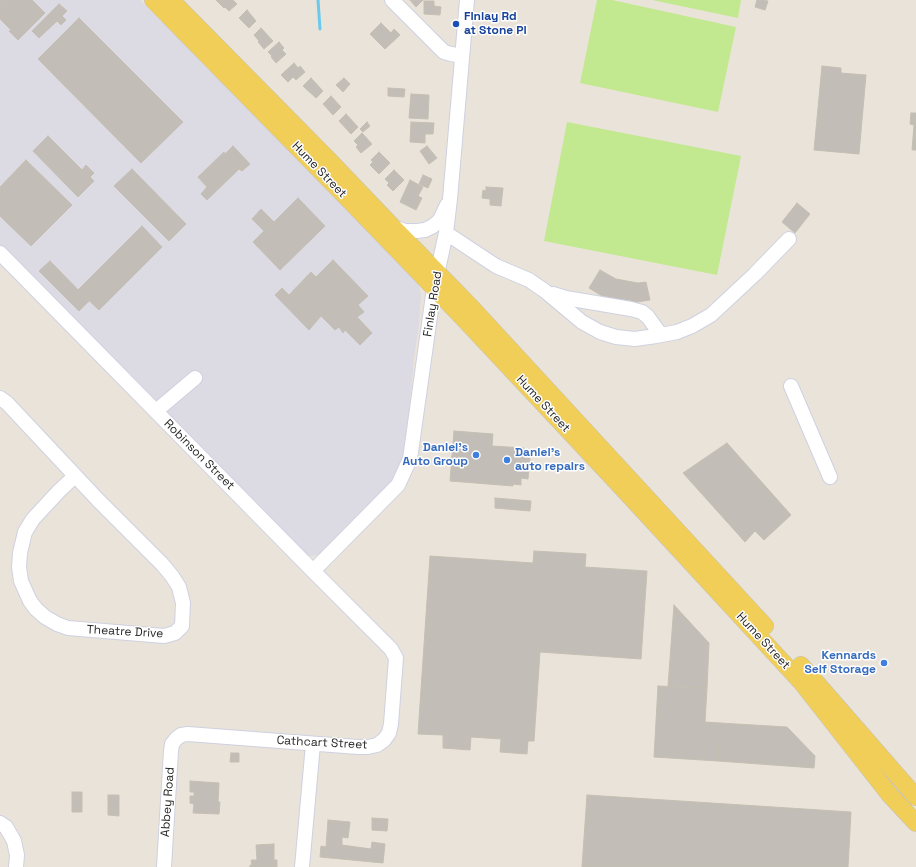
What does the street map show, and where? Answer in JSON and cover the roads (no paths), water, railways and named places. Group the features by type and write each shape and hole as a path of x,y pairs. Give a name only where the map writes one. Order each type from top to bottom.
{"main road":[{"name":"Hume Street","path":"153,0 349,200 436,280 472,308 807,672 916,797"},
{"name":"Hume Street","path":"171,0 393,227 436,280 464,319 802,683 889,794 916,823"}],"street":[{"path":"392,0 444,52 462,56"},
{"name":"Finlay Road","path":"313,571 398,485 410,459 436,280 446,233 467,0"},
{"path":"393,227 405,231 416,232 425,230 440,220 450,199"},
{"path":"446,233 496,266 528,280 547,292 582,322 600,332 616,337 635,339 677,332 692,326 711,315 755,274 789,239"},
{"name":"Robinson Street","path":"0,253 391,649 396,658"},
{"path":"547,292 566,298 642,312 648,317 661,335"},
{"path":"156,411 194,378"},
{"path":"791,386 830,477"},
{"name":"Theatre Drive","path":"0,398 7,403 172,576 179,587 183,603 182,626 175,633 164,636 68,628 44,617 30,601 22,581 19,567 20,552 25,532 33,519 75,476"},
{"name":"Cathcart Street","path":"176,739 181,735 188,734 313,744 368,747 377,745 384,740 389,733 391,724 396,658"},
{"name":"Abbey Road","path":"164,867 171,751 172,744 176,739"},
{"path":"302,867 313,744"},
{"path":"0,823 6,827 14,841 17,856 16,867"}],"waterway":[{"path":"318,0 320,29"}],"place":[{"name":"Finlay Rd at Stone Pl","path":"456,24"},
{"name":"Daniel’s Auto Group","path":"476,455"},
{"name":"Daniel’s auto repairs","path":"507,460"},
{"name":"Kennards Self Storage","path":"884,663"}]}
